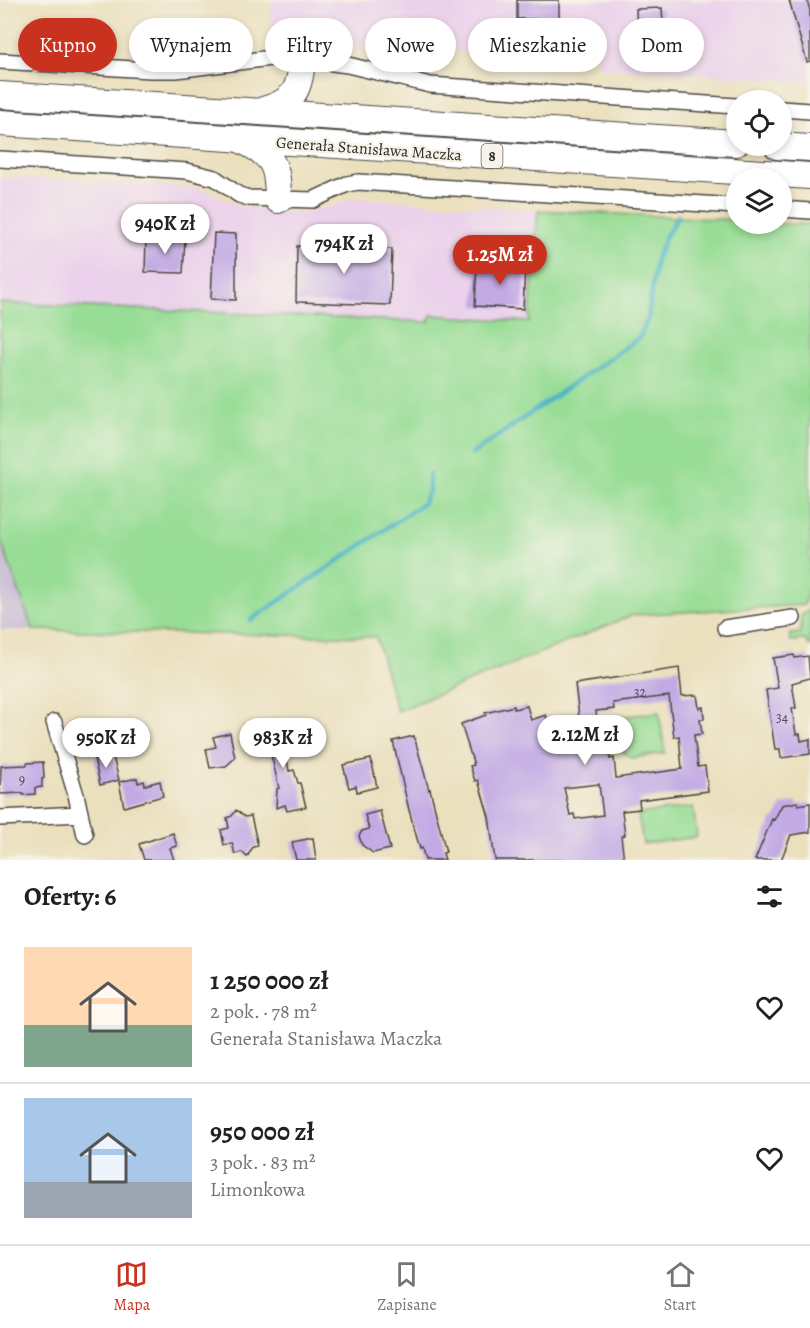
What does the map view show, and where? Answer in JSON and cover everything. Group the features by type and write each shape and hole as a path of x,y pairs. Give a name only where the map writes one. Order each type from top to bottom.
{"highway":[{"path":"259,112 284,102 295,93 300,72"},
{"path":"301,72 305,94 316,108 330,116"},
{"name":"Generała Stanisława Maczka","path":"0,95 726,142"},
{"name":"Generała Stanisława Maczka","path":"0,123 810,177"},
{"path":"241,140 267,155 278,174 278,200"},
{"path":"278,174 290,158 315,145"},
{"path":"792,147 810,148"}],"street":[{"path":"0,61 176,70 265,59"},
{"path":"353,66 430,86 726,105"},
{"path":"792,110 810,111"},
{"path":"0,159 188,171 215,178 239,195 278,200 313,200 347,184 358,182 726,205"},
{"path":"792,210 810,211"},
{"path":"725,628 794,618"},
{"path":"54,722 85,835"},
{"path":"0,818 80,814"}],"shaded area":[{"path":"271,0 810,0 810,82 669,72 704,72 704,18 619,18 619,68 607,68 607,18 468,18 468,51 456,51 456,18 365,18 365,47 353,46 353,18 271,18"},
{"path":"13,177 197,188 243,207 299,213 329,207 353,198 538,210 530,322 431,315 430,322 0,303 0,179"},
{"path":"0,539 33,630 0,630"}],"green space":[{"path":"538,210 726,219 726,234 792,234 792,224 810,224 810,582 804,605 633,615 397,711 376,637 33,630 0,539 0,303 429,322 431,315 529,322"},
{"path":"810,609 810,646 805,640 791,641 790,634 801,633 801,616"},
{"path":"659,712 665,753 631,758 623,752 619,717"},
{"path":"693,807 697,837 643,844 638,814"}],"building":[{"path":"517,0 559,0 559,18 517,18"},
{"path":"789,0 807,0 810,10 810,61 807,62"},
{"path":"662,8 663,18 636,18 636,9"},
{"path":"214,233 236,234 236,300 211,299"},
{"path":"146,238 185,239 183,273 145,272"},
{"path":"297,246 392,249 390,305 296,302"},
{"path":"477,263 525,266 523,309 475,306"},
{"path":"794,655 795,658 808,656 810,678 792,683 796,708 792,708 796,734 800,734 801,741 810,739 810,754 781,758 780,749 775,749 766,690 778,688 773,658"},
{"path":"679,668 682,696 697,695 699,708 703,707 704,719 700,719 702,734 694,735 698,767 705,766 708,791 639,800 640,809 622,811 625,835 621,836 624,860 495,860 489,817 478,780 475,781 470,766 474,765 461,724 486,715 485,713 514,706 514,709 527,706 531,720 546,715 547,720 579,716 575,684","holes":["669,696 674,737 679,736 682,769 616,778 614,758 610,759 608,745 600,746 596,711 614,709 613,703","599,784 603,815 575,819 574,814 570,815 564,788"]},
{"path":"286,725 289,740 284,741 289,771 294,770 306,807 287,811 285,805 276,808 277,789 279,788 271,754 266,755 262,728"},
{"path":"230,733 235,758 226,766 210,768 206,749 216,747 213,737"},
{"path":"414,736 446,852 443,853 445,860 425,860 409,810 393,741"},
{"path":"112,753 119,780 100,785 94,758"},
{"path":"371,759 377,787 357,792 356,786 349,788 343,765"},
{"path":"43,762 42,787 35,788 35,794 0,794 1,766"},
{"path":"137,778 138,783 144,781 145,785 160,781 163,796 124,807 119,782"},
{"path":"797,802 798,805 810,803 810,832 791,835 781,860 755,860 772,819 774,820 782,805"},
{"path":"236,810 245,817 251,816 258,846 253,847 247,857 242,852 235,854 232,843 224,845 221,830 229,828 227,818 232,816"},
{"path":"380,811 390,849 373,853 362,845 359,836 362,831 369,829 365,815"},
{"path":"173,833 177,846 170,848 174,860 144,860 139,844"},
{"path":"313,838 316,860 296,860 292,842"}],"waterway":[{"path":"472,454 640,337 648,318 656,259 678,216"},
{"path":"251,620 422,504 429,491 429,474"}]}
